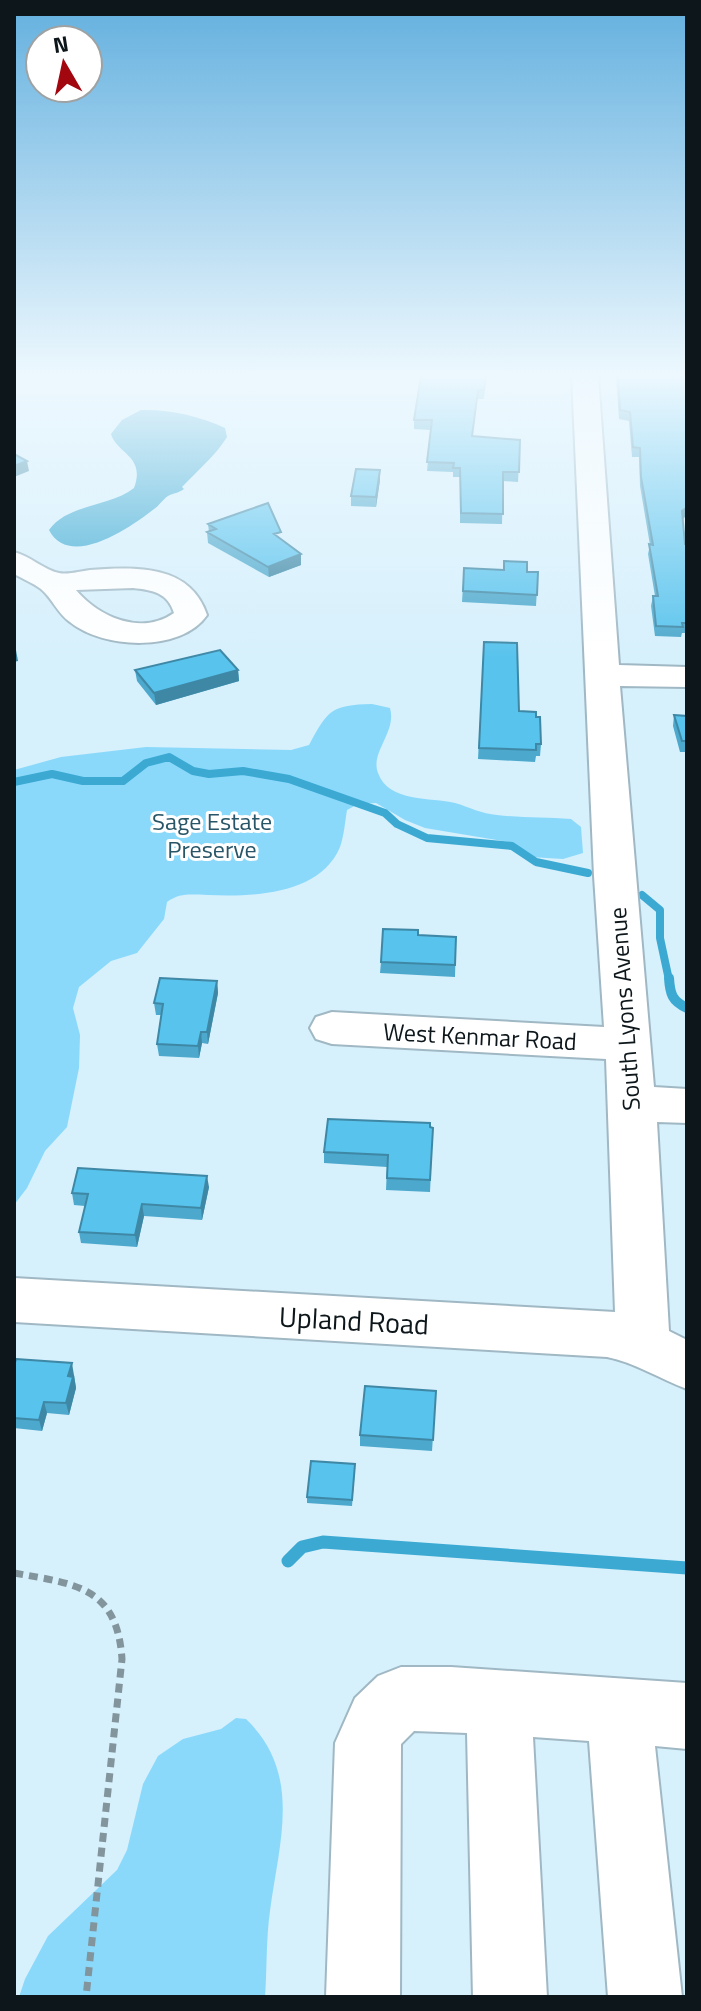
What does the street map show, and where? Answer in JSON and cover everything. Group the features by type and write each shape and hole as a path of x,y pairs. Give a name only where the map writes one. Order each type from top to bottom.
{"street":[{"name":"South Lyons Avenue","path":"591,470 613,862 627,1044 665,1353"},
{"path":"14,561 53,583"},
{"path":"604,675 687,677"},
{"name":"West Kenmar Road","path":"332,1028 627,1044"},
{"path":"632,1103 687,1106"},
{"name":"Upland Road","path":"14,1300 607,1334 665,1353"},
{"path":"363,1997 368,1743 378,1721 401,1699 687,1716"},
{"path":"499,1703 510,1997"},
{"path":"619,1711 645,1997"}],"path":[{"path":"14,1573 67,1582 89,1590 112,1613 121,1635 122,1659 86,1997"}],"green space":[{"name":"Sage Estate Preserve","path":"372,704 390,708 390,725 377,757 377,765 383,783 391,790 491,814 571,819 581,827 583,853 563,859 531,857 514,843 425,828 376,803 358,804 347,810 340,847 330,863 301,884 283,890 244,895 187,895 167,902 164,919 137,953 111,961 79,987 73,1008 80,1035 79,1068 67,1127 45,1151 27,1188 14,1205 14,770 61,757 146,747 291,750 309,745 326,717 339,708"},
{"path":"236,1718 246,1719 264,1740 275,1762 281,1786 283,1810 269,1922 265,1997 19,1997 48,1936 117,1870 127,1850 143,1784 158,1756 183,1739 221,1729"}],"shaded area":[{"path":"136,470 199,470 182,487 184,489 168,496 131,526 101,541 71,546 59,541 49,530 66,515 113,499 134,488"}],"building":[{"path":"356,470 380,470 376,497 351,496"},
{"path":"460,470 519,470 503,472 503,514 461,513"},
{"path":"641,470 687,470 687,507 682,511 687,544 687,623 682,623 683,627 656,626 653,596 658,596 649,544 653,545"},
{"path":"268,503 281,532 274,534 301,554 268,567 207,532 216,529 208,524"},
{"path":"504,561 527,562 527,572 538,572 537,595 463,591 464,568 504,570"},
{"path":"484,642 517,643 519,711 536,712 536,717 540,717 541,744 536,744 536,750 479,748"},
{"path":"220,650 238,670 154,693 135,670"},
{"path":"674,715 687,716 687,741 682,741"},
{"path":"383,929 418,930 418,935 456,937 455,965 381,962"},
{"path":"160,978 217,981 207,1032 201,1032 198,1046 157,1044 163,1004 154,1003"},
{"path":"328,1119 430,1123 433,1128 430,1180 387,1178 388,1155 324,1152"},
{"path":"78,1168 207,1176 201,1208 142,1204 135,1235 79,1232 88,1194 72,1193"},
{"path":"16,1359 72,1363 68,1376 73,1377 66,1403 44,1402 39,1420 14,1418"},
{"path":"365,1386 436,1391 433,1440 360,1435"},
{"path":"311,1461 355,1464 352,1500 307,1497"}],"waterway":[{"path":"14,782 52,774 83,781 123,781 146,763 169,757 193,771 209,774 243,771 289,779 385,813 397,824 427,838 512,846 536,862 588,873"},
{"path":"642,895 660,910 660,938 669,980"},
{"path":"669,978 673,996 687,1008"},
{"path":"288,1561 302,1547 323,1542 687,1568"}]}
